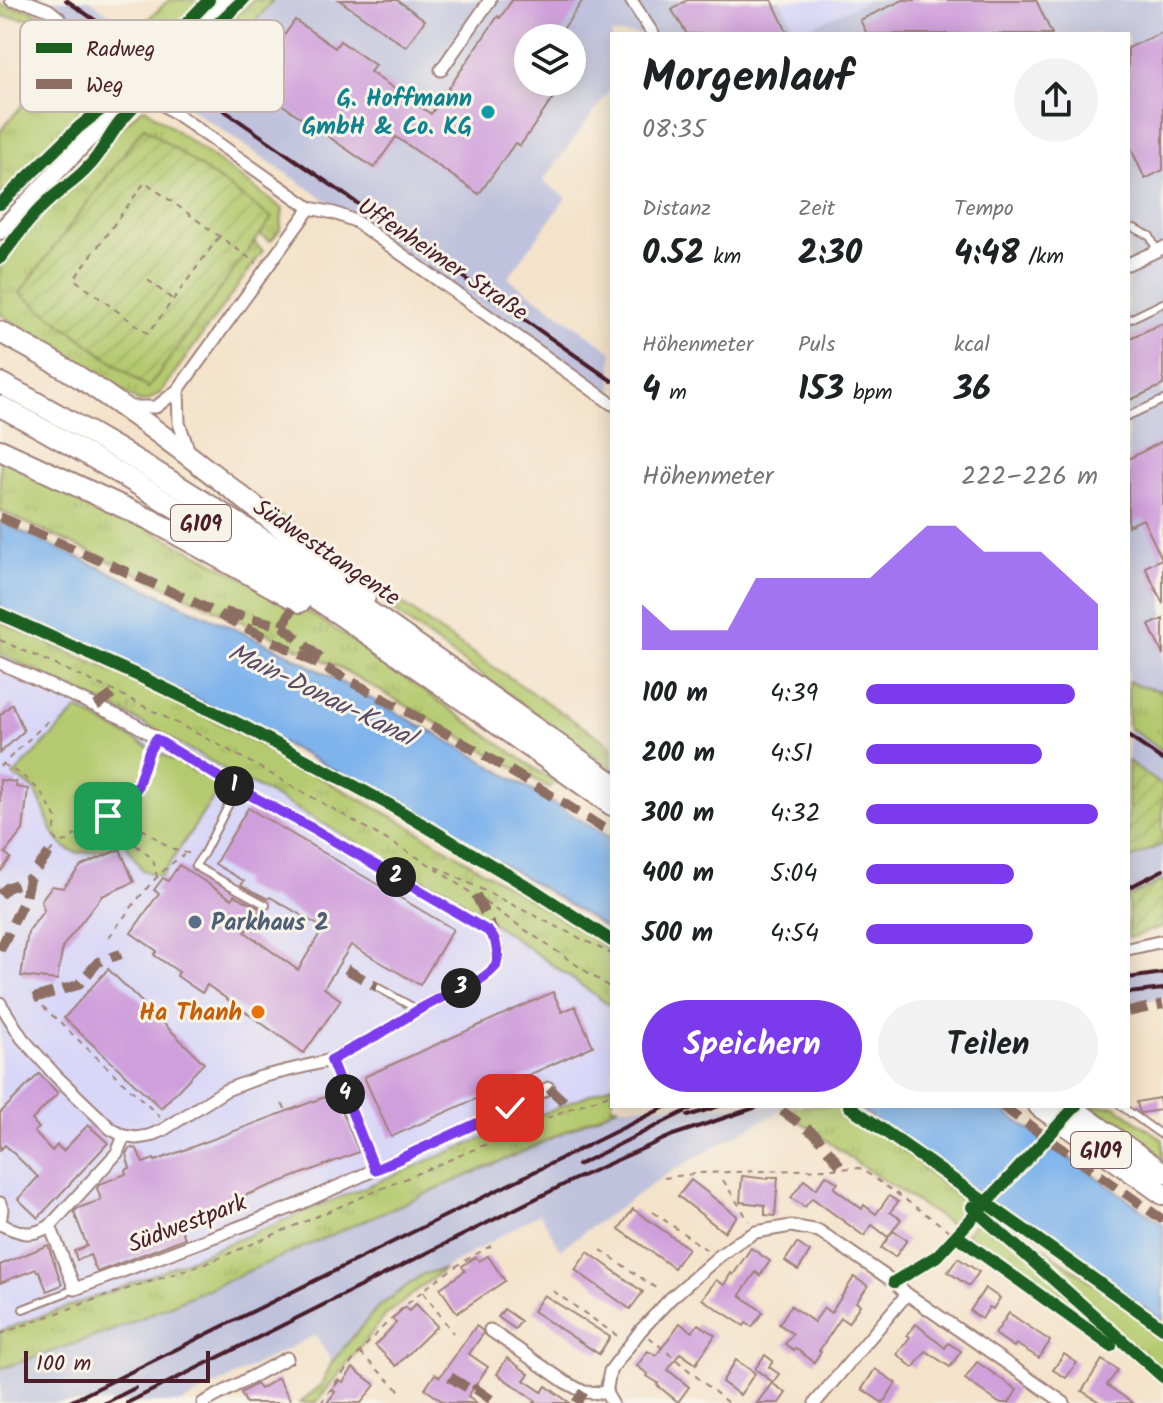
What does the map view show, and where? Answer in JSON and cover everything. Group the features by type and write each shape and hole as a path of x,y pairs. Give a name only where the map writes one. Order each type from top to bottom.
{"highway":[{"path":"0,332 80,379 191,458 357,588 387,623"},
{"name":"Südwesttangente","path":"0,383 186,490 387,623 610,782"},
{"name":"Südwesttangente","path":"0,406 175,507 287,579 610,804"},
{"path":"0,450 151,520 395,652"},
{"name":"G109","path":"1042,1108 1163,1194"},
{"name":"G109","path":"1072,1108 1163,1173"}],"street":[{"name":"Uffenheimer Straße","path":"11,0 49,10 61,20"},
{"path":"204,20 224,0"},
{"path":"441,70 490,0"},
{"path":"631,0 652,32"},
{"path":"0,231 115,112"},
{"name":"Uffenheimer Straße","path":"172,112 310,208 355,221 610,403"},
{"path":"120,406 156,407 178,390 310,208"},
{"path":"1130,263 1160,249"},
{"path":"178,390 179,423 191,458"},
{"path":"0,663 131,722 237,788 488,931 495,940 498,955 496,966 477,982 418,1010 331,1060 261,1077 226,1090 170,1126 149,1136 136,1138 111,1129 39,1060 0,1003"},
{"path":"1130,949 1163,941"},
{"path":"331,1060 375,1170"},
{"name":"Südwestpark","path":"75,1289 295,1206 549,1088"},
{"path":"0,1203 0,1224 24,1234 39,1232 50,1226 117,1153 124,1136"},
{"path":"50,1226 75,1289"},
{"path":"490,1330 565,1382 584,1392 609,1398 610,1371 641,1330 671,1298 738,1242 756,1232 791,1226 819,1231 1064,1403"},
{"path":"821,1401 907,1294"},
{"path":"208,1402 287,1358"}],"lane":[{"path":"1134,228 1150,236 1160,249"},
{"path":"1130,319 1163,303"},
{"path":"1130,415 1163,400"},
{"path":"237,788 204,853 193,868 266,905"},
{"path":"377,987 418,1010"},
{"path":"1124,1108 1163,1136"},
{"path":"23,1309 75,1289"}],"path":[{"path":"106,112 123,127 136,112"},
{"path":"219,237 148,334 74,279 145,182 266,271"},
{"path":"148,280 173,300"},
{"path":"0,640 116,692 225,748 427,863 610,953"},
{"path":"49,720 1,765 22,775 41,792 56,818 54,837 58,843"},
{"path":"101,836 115,803 137,788 156,739"},
{"path":"49,853 58,843 84,832 111,839 144,830 174,850 185,854 204,853"},
{"path":"125,836 153,859 157,878"},
{"path":"109,937 157,878 185,854"},
{"path":"427,863 610,988"},
{"path":"34,998 170,1126"},
{"path":"0,1334 205,1264 571,1108 610,1095"},
{"path":"282,1104 287,1111"},
{"path":"664,1178 700,1173 860,1168 957,1236"},
{"path":"723,1180 756,1232"},
{"path":"952,1233 970,1211 965,1207 968,1204"},
{"path":"653,1212 718,1257"},
{"path":"321,1403 360,1352 404,1305 459,1264 491,1246"},
{"path":"601,1250 671,1298"},
{"path":"422,1291 453,1333"},
{"path":"553,1291 630,1344"},
{"path":"641,1330 728,1403"},
{"path":"360,1352 400,1391"}],"shaded area":[{"path":"51,0 89,0 120,20 77,20"},
{"path":"273,0 780,0 796,32 610,32 610,90 543,181 566,198 508,278 610,350 610,395 195,112 284,112 284,20 256,20"},
{"path":"780,0 868,0 799,32"},
{"path":"868,0 1163,0 1163,691 1130,682 1130,32 799,32"},
{"path":"0,654 118,710 459,899 610,1006 610,1086 120,1288 0,1331"},
{"path":"1130,728 1163,751 1163,786 1130,762"},
{"path":"1163,844 1163,880 1130,896 1130,859"},
{"path":"1163,967 1163,998 1130,1003 1130,971"},
{"path":"615,1108 784,1108 667,1174 560,1249 540,1213 444,1269 332,1362 315,1335 181,1403 0,1403 0,1369 111,1331 524,1151"}],"green space":[{"path":"169,0 204,0 185,20 147,20"},
{"path":"253,0 273,0 256,20 234,20"},
{"path":"0,5 31,10 48,20 32,20 0,16"},
{"path":"20,108 20,112 86,112 0,196 0,131"},
{"path":"138,112 150,112 283,209 280,229 271,241 260,235 271,218 144,127 20,293 148,388 254,242 263,251 160,393 146,402 128,395 0,314 0,263 30,227 84,175"},
{"path":"144,127 272,218 148,388 20,293"},
{"path":"0,457 52,479 302,608 554,782 550,788 340,668 0,511"},
{"path":"239,489 332,549 432,626 610,745 610,767 418,630"},
{"path":"0,622 172,698 408,825 610,951 610,1006 459,899 118,710 0,654"},
{"path":"1130,682 1163,691 1163,751 1130,728"},
{"path":"78,709 221,786 161,877 142,870 125,842 86,852 66,848 54,834 34,790 13,776"},
{"path":"1130,762 1163,786 1163,844 1130,859"},
{"path":"1163,880 1163,927 1130,937 1130,896"},
{"path":"610,1086 610,1108 615,1108 524,1151 111,1331 0,1369 0,1331 120,1288"},
{"path":"782,1108 846,1108 904,1149 965,1204 963,1207 967,1211 953,1226 860,1165"},
{"path":"1093,1108 1118,1108 1163,1140 1163,1158"},
{"path":"988,1209 1163,1333 1163,1377 965,1234"},
{"path":"444,1269 386,1315 316,1403 300,1403 321,1385 332,1362 376,1309 423,1274"}],"water":[{"name":"Main-Donau-Kanal","path":"0,522 283,651 460,747 610,838 610,931 499,862 346,776 155,679 0,608"},
{"path":"858,1108 999,1108 1163,1224 1163,1321"}],"building":[{"path":"339,0 397,0 425,20 406,47"},
{"path":"512,0 583,0 567,24 514,24 514,96 554,96 520,146 515,143 479,194 396,137 374,168 284,106 284,36 295,20 335,48 340,41 375,65 370,72 431,114 498,16 500,18"},
{"path":"687,0 772,0 787,32 686,32 672,10"},
{"path":"903,0 1036,0 1051,32 866,32 860,20"},
{"path":"1163,32 1163,170 1145,179 1130,146 1130,47"},
{"path":"1163,323 1163,385 1130,400 1130,338"},
{"path":"1163,441 1163,604 1145,567 1162,559 1143,519 1130,525 1130,458"},
{"path":"1163,619 1163,655 1149,625"},
{"path":"12,704 24,731 0,753 0,715"},
{"path":"0,780 16,782 16,787 28,789 23,830 5,853 11,858 0,872"},
{"path":"248,808 453,929 420,985 351,945 324,988 341,1000 304,1053 207,985 202,993 177,976 179,972 154,955 157,951 131,933 159,893 154,890 163,878 168,881 179,865 232,899 234,895 261,909 245,932 298,970 323,928 270,897 268,899 241,885 244,881 215,864"},
{"path":"120,849 134,882 102,896 63,946 57,980 21,976 28,932 44,910 41,900 52,886 63,888 81,866"},
{"path":"108,969 204,1063 161,1108 64,1018"},
{"path":"553,992 562,1012 575,1006 593,1046 391,1137 364,1077"},
{"path":"39,1074 58,1093 32,1120 39,1128 34,1132 52,1151 57,1145 63,1151 88,1125 108,1143 38,1218 18,1199 38,1177 5,1145 0,1150 0,1113"},
{"path":"335,1093 359,1152 178,1221 185,1238 97,1272 90,1255 77,1260 74,1251 87,1246 74,1212 101,1200 97,1188 100,1184 126,1174 125,1170 130,1168 126,1154 128,1150 137,1149 143,1163 155,1161"},
{"path":"1159,1098 1161,1110 1139,1111 1137,1102"},
{"path":"826,1175 838,1183 834,1188 862,1209 864,1205 876,1214 889,1196 898,1202 890,1212 901,1219 888,1237 872,1225 864,1236 812,1198 805,1207 791,1198 804,1180 816,1189"},
{"path":"742,1176 778,1177 775,1216 765,1215 765,1205 740,1202"},
{"path":"691,1180 737,1216 724,1232 678,1196"},
{"path":"633,1209 688,1248 674,1268 619,1229"},
{"path":"893,1231 907,1240 895,1257 881,1248"},
{"path":"797,1243 810,1252 798,1270 785,1261"},
{"path":"48,1245 62,1285 47,1291 36,1269 0,1283 0,1265"},
{"path":"751,1248 770,1261 760,1276 756,1272 740,1295 763,1312 752,1327 746,1323 744,1326 702,1299 716,1280 724,1285"},
{"path":"588,1252 643,1292 630,1309 575,1270"},
{"path":"488,1256 505,1281 457,1313 440,1288 465,1271 462,1266 476,1257 479,1261"},
{"path":"958,1258 979,1272 969,1286 948,1272"},
{"path":"854,1277 868,1286 856,1302 860,1305 848,1323 841,1318 814,1362 785,1344 793,1334 779,1324 791,1306 814,1322 824,1308 831,1313"},
{"path":"985,1288 1000,1298 993,1309 989,1307 982,1319 970,1311"},
{"path":"544,1295 610,1337 599,1354 533,1311"},
{"path":"416,1304 437,1326 396,1366 375,1345 396,1323 392,1319 405,1307 409,1311"},
{"path":"504,1309 521,1321 515,1329 498,1317"},
{"path":"1009,1313 1050,1341 1039,1358 995,1334"},
{"path":"680,1323 692,1332 698,1324 715,1335 696,1364 680,1353 668,1370 689,1387 678,1402 637,1366 648,1351 656,1356"},
{"path":"916,1324 945,1348 948,1343 961,1351 950,1367 926,1351 913,1368 897,1354"},
{"path":"476,1326 483,1334 469,1354 488,1367 468,1396 477,1403 445,1403 425,1389 435,1374 440,1377"},
{"path":"1064,1354 1077,1363 1066,1378 1053,1370"},
{"path":"765,1355 773,1361 769,1367 779,1374 773,1382 755,1369"},
{"path":"507,1358 529,1374 524,1380 542,1392 546,1386 570,1403 534,1403 536,1401 497,1374"},
{"path":"736,1360 755,1373 740,1395 722,1382"},
{"path":"1102,1360 1118,1370 1107,1385 1133,1403 1101,1403 1082,1391"},
{"path":"977,1362 1017,1390 1009,1403 999,1403 965,1379"},
{"path":"353,1368 375,1385 361,1403 327,1403 335,1392 332,1389 340,1380 343,1382"},
{"path":"875,1369 896,1383 883,1403 862,1389"},
{"path":"278,1378 292,1403 246,1403 241,1393 256,1384 260,1389"},
{"path":"772,1383 786,1393 779,1403 757,1403"}],"railway":[{"path":"66,0 95,20"},
{"path":"227,112 610,380"},
{"path":"1130,737 1163,760"},
{"path":"1130,887 1163,870"},
{"path":"1130,978 1163,973"},
{"path":"1130,993 1163,989"},
{"path":"68,1403 663,1108"},
{"path":"578,1165 692,1108"},
{"path":"688,1116 713,1108"},
{"path":"127,1403 575,1179 673,1135 754,1108"},
{"path":"105,1403 135,1388"}],"marked path":[{"path":"0,517 262,635 465,744 610,833"},
{"path":"283,626 297,600"},
{"path":"224,612 283,626 328,665"},
{"path":"96,706 116,692"},
{"path":"0,950 25,898 29,879 49,853"},
{"path":"0,895 7,888 29,879"},
{"path":"476,895 495,940"},
{"path":"34,998 78,985 98,962 121,954"},
{"path":"346,969 377,987"},
{"path":"1130,1012 1163,1004"},
{"path":"549,1088 571,1108"},
{"path":"1005,1108 1163,1220"},
{"path":"782,1111 816,1135 843,1169"},
{"path":"450,1377 496,1403"},
{"path":"576,1403 584,1392"}],"cycle path":[{"path":"190,20 209,0"},
{"path":"222,20 243,0"},
{"path":"0,204 98,112"},
{"path":"0,258 40,208 94,161 129,112"},
{"path":"0,614 245,727 388,804 537,892 610,940"},
{"path":"852,1108 1163,1328"},
{"path":"894,1282 937,1256 1074,1108"},
{"path":"972,1207 1163,1377"},
{"path":"957,1236 1111,1346"}],"place":[{"name":"G. Hoffmann GmbH & Co. KG","path":"488,112"},
{"name":"Parkhaus 2","path":"195,922"},
{"name":"Ha Thanh","path":"258,1012"}],"route":[{"path":"108,816 115,803 137,788 156,739 488,931 495,940 498,955 496,966 489,973 331,1060 375,1170 510,1108"}]}
